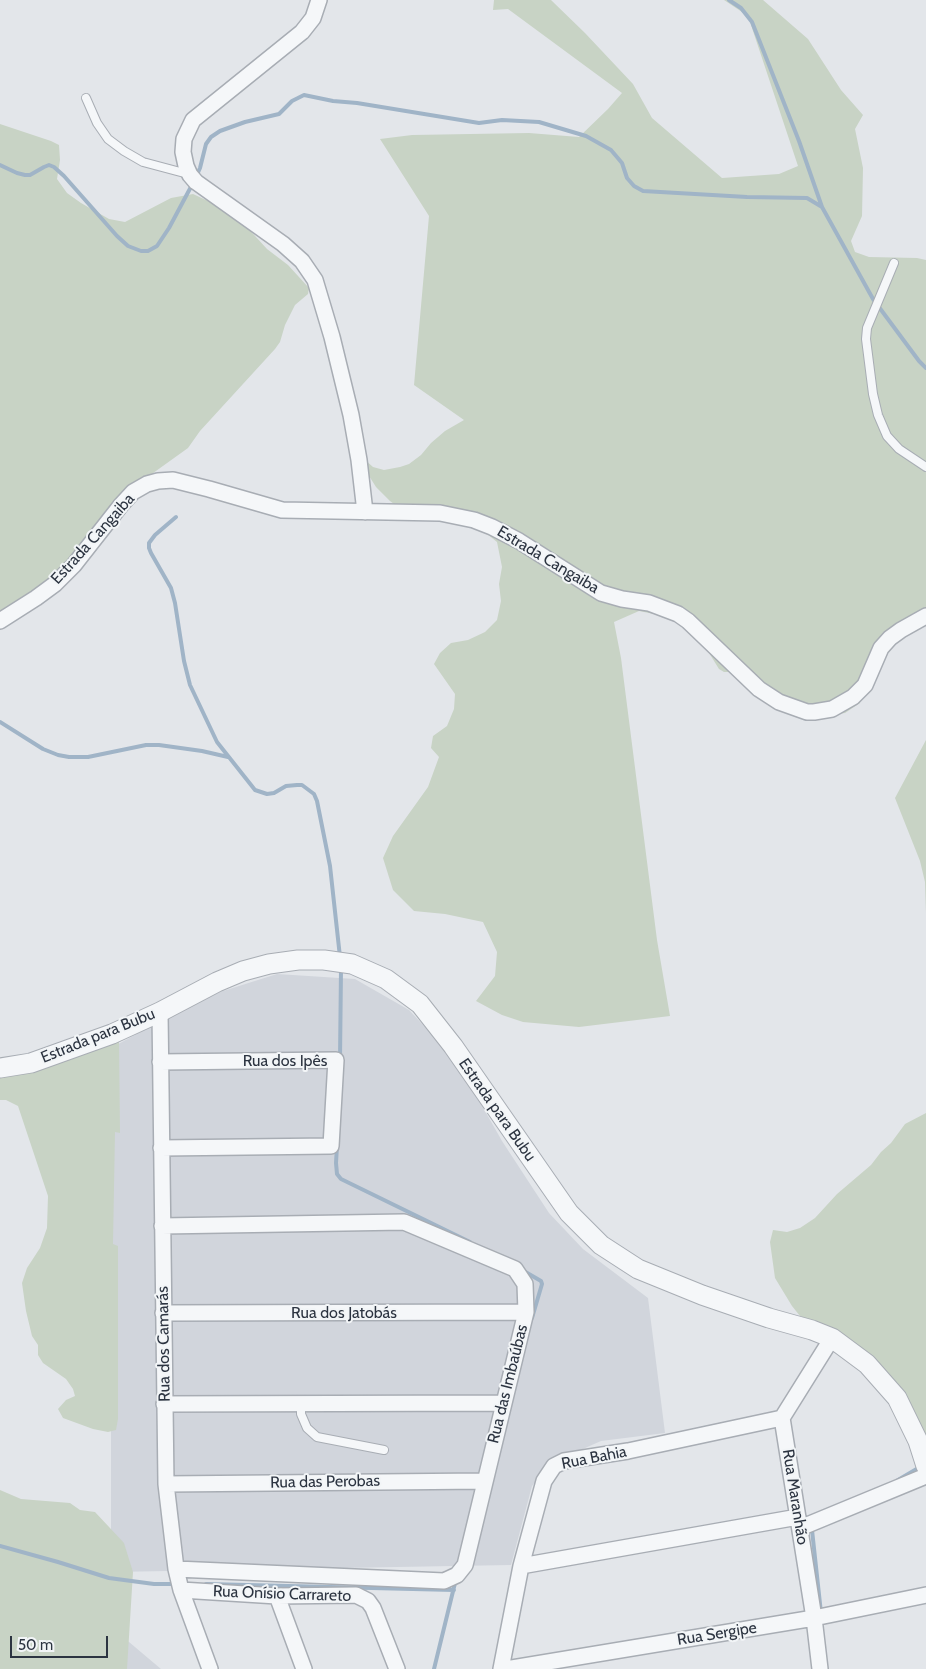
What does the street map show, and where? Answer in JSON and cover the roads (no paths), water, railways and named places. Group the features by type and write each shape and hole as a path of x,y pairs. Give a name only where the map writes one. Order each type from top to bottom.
{"street":[{"path":"319,0 313,18 302,32 193,120 184,139 183,152 186,166 196,182 283,244 302,261 315,280 332,337 350,415 359,460 365,512"},
{"name":"Estrada Cangaiba","path":"0,621 55,584 74,565 133,492 147,484 173,480 282,510 440,513 474,520 519,541 601,593 648,603 678,614 688,621 759,690 779,702 807,712 832,709 853,697 865,685 881,648 890,638 926,616"},
{"name":"Estrada para Bubu","path":"0,1068 31,1063 112,1034 160,1012 217,982 243,971 269,964 298,960 324,960 352,964 386,978 420,1004 453,1046 569,1213 601,1245 638,1269 702,1295 832,1338 867,1364 897,1398 918,1441 926,1466"},
{"name":"Rua dos Camarás","path":"160,1012 166,1484 176,1569 181,1590 210,1669"},
{"name":"Rua dos Ipês","path":"160,1062 336,1060 331,1146 161,1148"},
{"name":"Rua das Imbaúbas","path":"162,1226 404,1222 515,1269 525,1284 526,1312 465,1564 457,1575 444,1581 176,1569"},
{"name":"Rua dos Jatobás","path":"163,1314 526,1312"},
{"path":"782,1418 832,1338"},
{"path":"164,1404 504,1403"},
{"name":"Rua Maranhão","path":"782,1418 814,1618 820,1669"},
{"name":"Rua Bahia","path":"501,1669 521,1566 544,1481 554,1466 564,1461 628,1451 782,1418"},
{"path":"521,1566 799,1523 926,1476"},
{"name":"Rua das Perobas","path":"166,1484 485,1481"},
{"name":"Rua Onísio Carrareto","path":"181,1590 277,1596 356,1595 368,1602 378,1616 397,1669"},
{"name":"Rua Sergipe","path":"506,1669 814,1618 926,1595"},
{"path":"277,1596 304,1669"}],"lane":[{"path":"86,98 97,123 108,139 143,162 190,174"},
{"path":"894,263 867,328 866,339 873,394 878,414 887,436 899,449 926,467"},
{"path":"301,1404 301,1414 307,1428 317,1437 384,1450"}],"waterway":[{"path":"729,0 741,8 752,22 799,141 822,207 873,299 926,368"},
{"path":"196,177 206,144 211,137 220,131 245,122 279,114 292,101 304,95 479,123 502,120 539,122 586,136 611,150 622,163 627,178 634,186 643,191 747,197 807,198 822,207"},
{"path":"0,165 25,175 30,175 49,165 54,167 117,236 128,246 141,251 148,251 157,246 193,183"},
{"path":"176,517 155,535 149,543 149,548 171,588 190,685 217,742 255,790 267,794 274,793 286,786 302,785 314,794 330,866 340,957"},
{"path":"0,722 43,749 69,757 88,757 146,745 202,751 228,757"},
{"path":"340,1059 341,969"},
{"path":"337,1146 337,1174 341,1179 470,1242"},
{"path":"522,1270 541,1281 542,1284 532,1318"},
{"path":"898,1480 920,1467"},
{"path":"816,1528 812,1530 821,1613"},
{"path":"0,1546 109,1578 154,1584 176,1584"},
{"path":"434,1669 456,1579"},
{"path":"206,1584 454,1590"}]}
